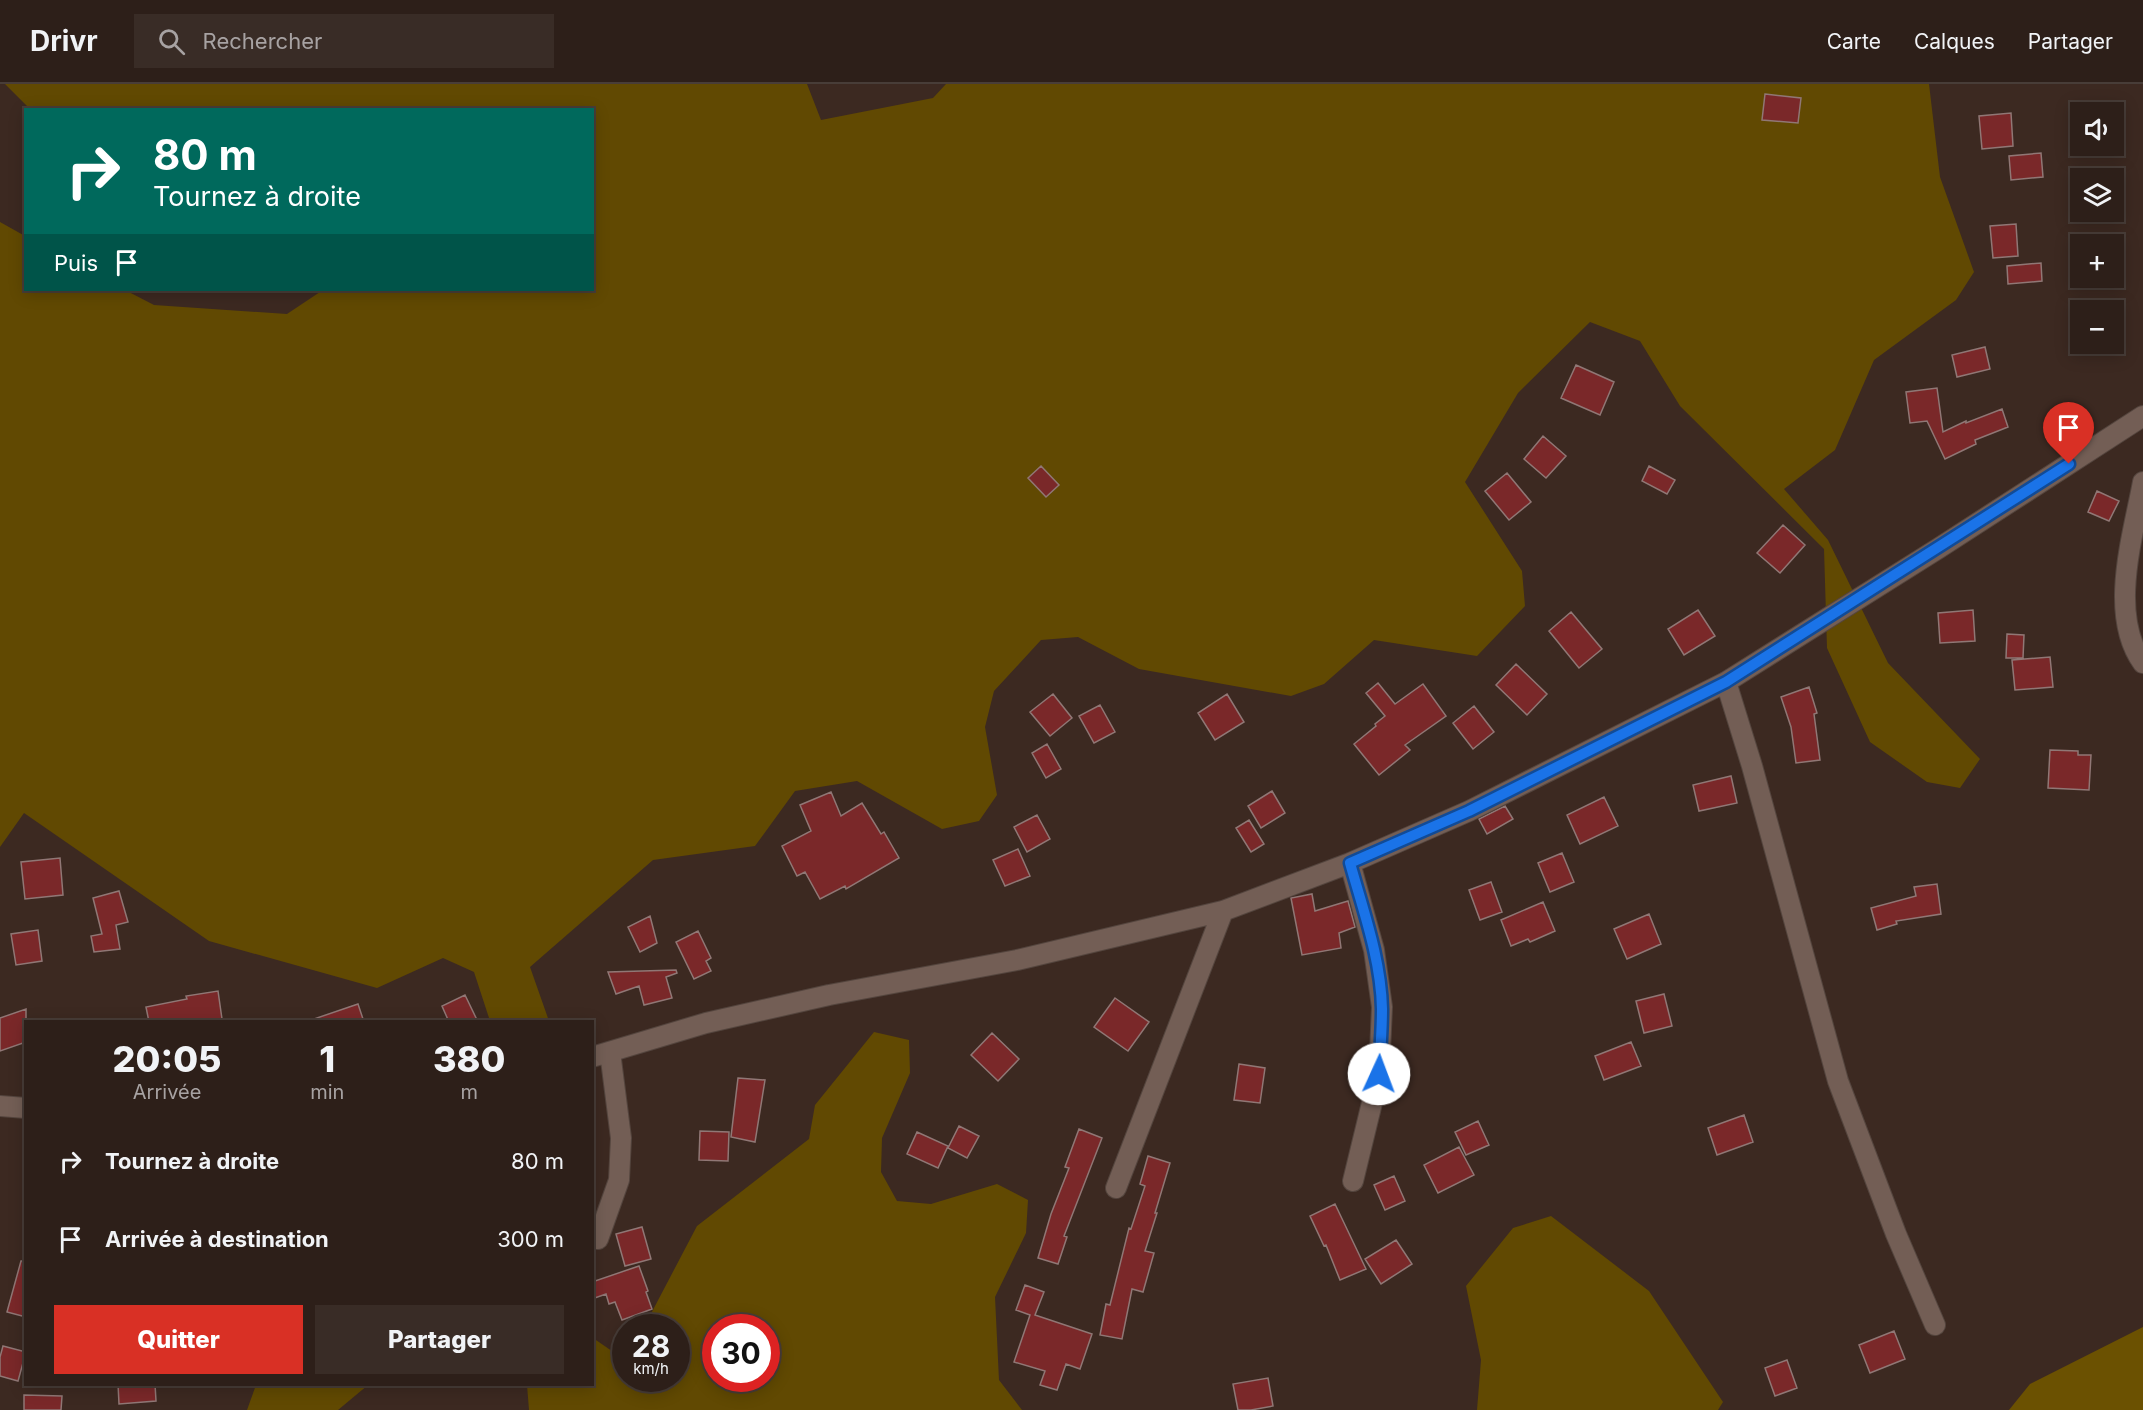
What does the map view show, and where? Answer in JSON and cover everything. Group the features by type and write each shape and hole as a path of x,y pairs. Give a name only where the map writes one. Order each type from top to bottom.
{"street":[{"path":"598,1239 619,1180 621,1138 601,1054 706,1023 795,1002 1017,960 1223,911 1350,863 1469,811 1726,682 2143,416"},
{"path":"2143,482 2125,581 2126,616 2134,651 2143,663"},
{"path":"1726,682 1752,766 1838,1081 1896,1234 1935,1325"},
{"path":"1350,863 1374,950 1382,1007 1379,1074 1353,1180"},
{"path":"1116,1188 1223,911"},
{"path":"0,1106 24,1108"}],"shaded area":[{"path":"5,84 807,84 821,120 933,98 946,84 1929,84 1940,177 1974,272 1956,300 1874,360 1835,450 1784,489 1828,540 1888,663 1980,759 1960,788 1927,782 1870,742 1827,648 1824,549 1680,406 1640,341 1590,322 1518,393 1465,482 1522,571 1525,606 1477,656 1374,640 1324,684 1291,696 1139,669 1078,637 1041,640 994,691 985,727 997,795 979,821 942,829 857,781 795,791 755,846 653,860 530,967 549,1020 490,1020 474,972 443,958 377,988 209,941 24,813 0,847 0,222 24,235 24,291 127,291 154,305 287,314 322,291 594,291 594,108 29,108"},
{"path":"874,1032 909,1040 910,1073 882,1138 881,1172 897,1201 931,1204 997,1184 1028,1200 1026,1233 995,1297 999,1380 1022,1410 529,1410 527,1386 594,1386 594,1339 612,1351 612,1392 690,1392 690,1314 651,1314 697,1226 809,1139 815,1105"},
{"path":"1551,1216 1649,1291 1723,1402 1718,1410 1477,1410 1481,1360 1466,1286 1513,1228"},
{"path":"2143,1327 2143,1410 2009,1410 2030,1384"},
{"path":"255,1386 367,1386 338,1410 247,1410"}],"building":[{"path":"1765,94 1801,98 1798,123 1762,120"},
{"path":"2011,113 2013,146 1982,149 1979,116"},
{"path":"2041,153 2043,177 2011,180 2009,156"},
{"path":"2016,224 2018,256 1993,258 1990,226"},
{"path":"2041,263 2042,281 2008,284 2007,266"},
{"path":"1985,347 1990,369 1957,377 1952,355"},
{"path":"1576,365 1614,382 1600,415 1561,398"},
{"path":"1937,388 1943,432 1966,421 1966,423 2002,409 2008,427 1975,440 1976,444 1945,459 1927,421 1910,423 1906,392"},
{"path":"1543,436 1566,456 1546,478 1524,459"},
{"path":"1041,466 1059,485 1046,497 1028,478"},
{"path":"1649,466 1675,480 1667,494 1642,481"},
{"path":"1507,473 1531,502 1509,520 1485,491"},
{"path":"2097,491 2119,501 2109,521 2088,512"},
{"path":"1783,525 1805,545 1780,573 1757,553"},
{"path":"1698,610 1715,636 1684,655 1668,629"},
{"path":"1973,610 1975,641 1940,643 1938,613"},
{"path":"1571,612 1602,649 1579,668 1549,631"},
{"path":"2007,634 2024,635 2023,658 2006,658"},
{"path":"2050,657 2053,687 2015,690 2012,660"},
{"path":"1516,664 1547,694 1527,715 1496,685"},
{"path":"1378,683 1395,704 1423,684 1446,716 1405,745 1410,750 1379,775 1354,744 1385,716 1366,693"},
{"path":"1809,687 1817,713 1814,714 1820,760 1796,763 1791,727 1781,697"},
{"path":"1053,694 1072,718 1050,736 1030,712"},
{"path":"1227,694 1244,722 1215,740 1198,713"},
{"path":"1100,705 1115,732 1094,743 1079,716"},
{"path":"1474,706 1494,732 1473,749 1453,723"},
{"path":"1047,744 1061,769 1046,778 1032,753"},
{"path":"2050,750 2078,751 2078,755 2091,755 2089,790 2048,788"},
{"path":"1731,776 1737,803 1699,811 1693,785"},
{"path":"1272,791 1285,813 1261,828 1248,806"},
{"path":"831,792 841,816 862,803 881,834 884,832 899,858 846,889 845,886 820,899 805,872 797,876 782,846 811,831 800,805"},
{"path":"1604,797 1618,826 1580,844 1567,815"},
{"path":"1505,806 1513,819 1487,834 1479,819"},
{"path":"1037,815 1050,839 1027,852 1014,827"},
{"path":"1249,820 1264,844 1251,852 1236,828"},
{"path":"1018,849 1030,876 1005,886 993,860"},
{"path":"1562,853 1574,882 1550,892 1538,863"},
{"path":"60,858 63,895 25,899 21,862"},
{"path":"1491,882 1502,912 1480,920 1469,890"},
{"path":"1937,884 1941,914 1896,921 1897,924 1877,930 1871,908 1916,896 1914,887"},
{"path":"119,891 128,922 116,925 120,949 94,952 91,936 102,934 93,898"},
{"path":"1312,894 1315,911 1348,901 1355,927 1339,933 1341,948 1302,955 1291,898"},
{"path":"1543,902 1555,931 1530,942 1528,939 1511,946 1501,920"},
{"path":"1649,914 1661,944 1627,959 1614,929"},
{"path":"650,916 657,943 640,952 628,927"},
{"path":"38,930 42,961 16,965 11,934"},
{"path":"698,931 711,958 706,961 711,971 694,979 676,942"},
{"path":"676,970 677,973 666,977 672,998 644,1005 639,986 616,994 608,972"},
{"path":"218,991 222,1019 149,1020 146,1007 187,999 186,996"},
{"path":"1664,994 1672,1026 1644,1033 1636,1001"},
{"path":"465,995 477,1020 448,1020 442,1006"},
{"path":"1115,998 1149,1022 1128,1051 1094,1027"},
{"path":"358,1004 363,1020 314,1020"},
{"path":"26,1009 24,1043 0,1051 0,1018"},
{"path":"992,1033 1019,1059 998,1081 971,1055"},
{"path":"1631,1042 1641,1066 1604,1080 1595,1056"},
{"path":"1239,1064 1265,1068 1260,1103 1234,1100"},
{"path":"738,1078 765,1080 755,1142 731,1137"},
{"path":"1744,1115 1753,1142 1717,1155 1708,1128"},
{"path":"1478,1121 1489,1145 1466,1155 1455,1132"},
{"path":"959,1126 979,1136 967,1158 948,1148"},
{"path":"1079,1129 1102,1138 1064,1236 1067,1237 1058,1264 1038,1258 1051,1214 1069,1168 1065,1167"},
{"path":"700,1131 729,1132 728,1161 699,1160"},
{"path":"917,1132 948,1146 938,1168 907,1154"},
{"path":"1459,1147 1474,1175 1438,1193 1424,1165"},
{"path":"1148,1156 1170,1163 1145,1251 1154,1253 1143,1292 1132,1289 1122,1339 1100,1335 1106,1304 1110,1305 1129,1228 1131,1229 1145,1186 1140,1184"},
{"path":"1394,1176 1405,1201 1385,1210 1374,1185"},
{"path":"1335,1204 1366,1269 1340,1280 1326,1245 1324,1246 1310,1216"},
{"path":"642,1227 651,1259 625,1266 616,1234"},
{"path":"1396,1240 1412,1264 1381,1284 1365,1259"},
{"path":"21,1261 24,1261 24,1316 7,1312"},
{"path":"639,1266 652,1309 638,1314 620,1314 615,1302 609,1304 606,1294 594,1298 594,1281"},
{"path":"1025,1285 1044,1292 1035,1315 1092,1334 1080,1369 1066,1364 1057,1390 1040,1385 1045,1371 1014,1362 1030,1315 1016,1310"},
{"path":"1894,1331 1905,1359 1870,1373 1859,1345"},
{"path":"3,1346 24,1351 18,1381 0,1376 0,1357"},
{"path":"1787,1360 1797,1388 1775,1396 1765,1368"},
{"path":"1268,1378 1273,1406 1238,1410 1233,1384"},
{"path":"118,1386 155,1386 156,1401 119,1404"},
{"path":"24,1395 62,1396 61,1410 24,1410"}],"route":[{"path":"1379,1074 1382,1007 1377,969 1350,863 1469,811 1726,682 2069,464"}]}
